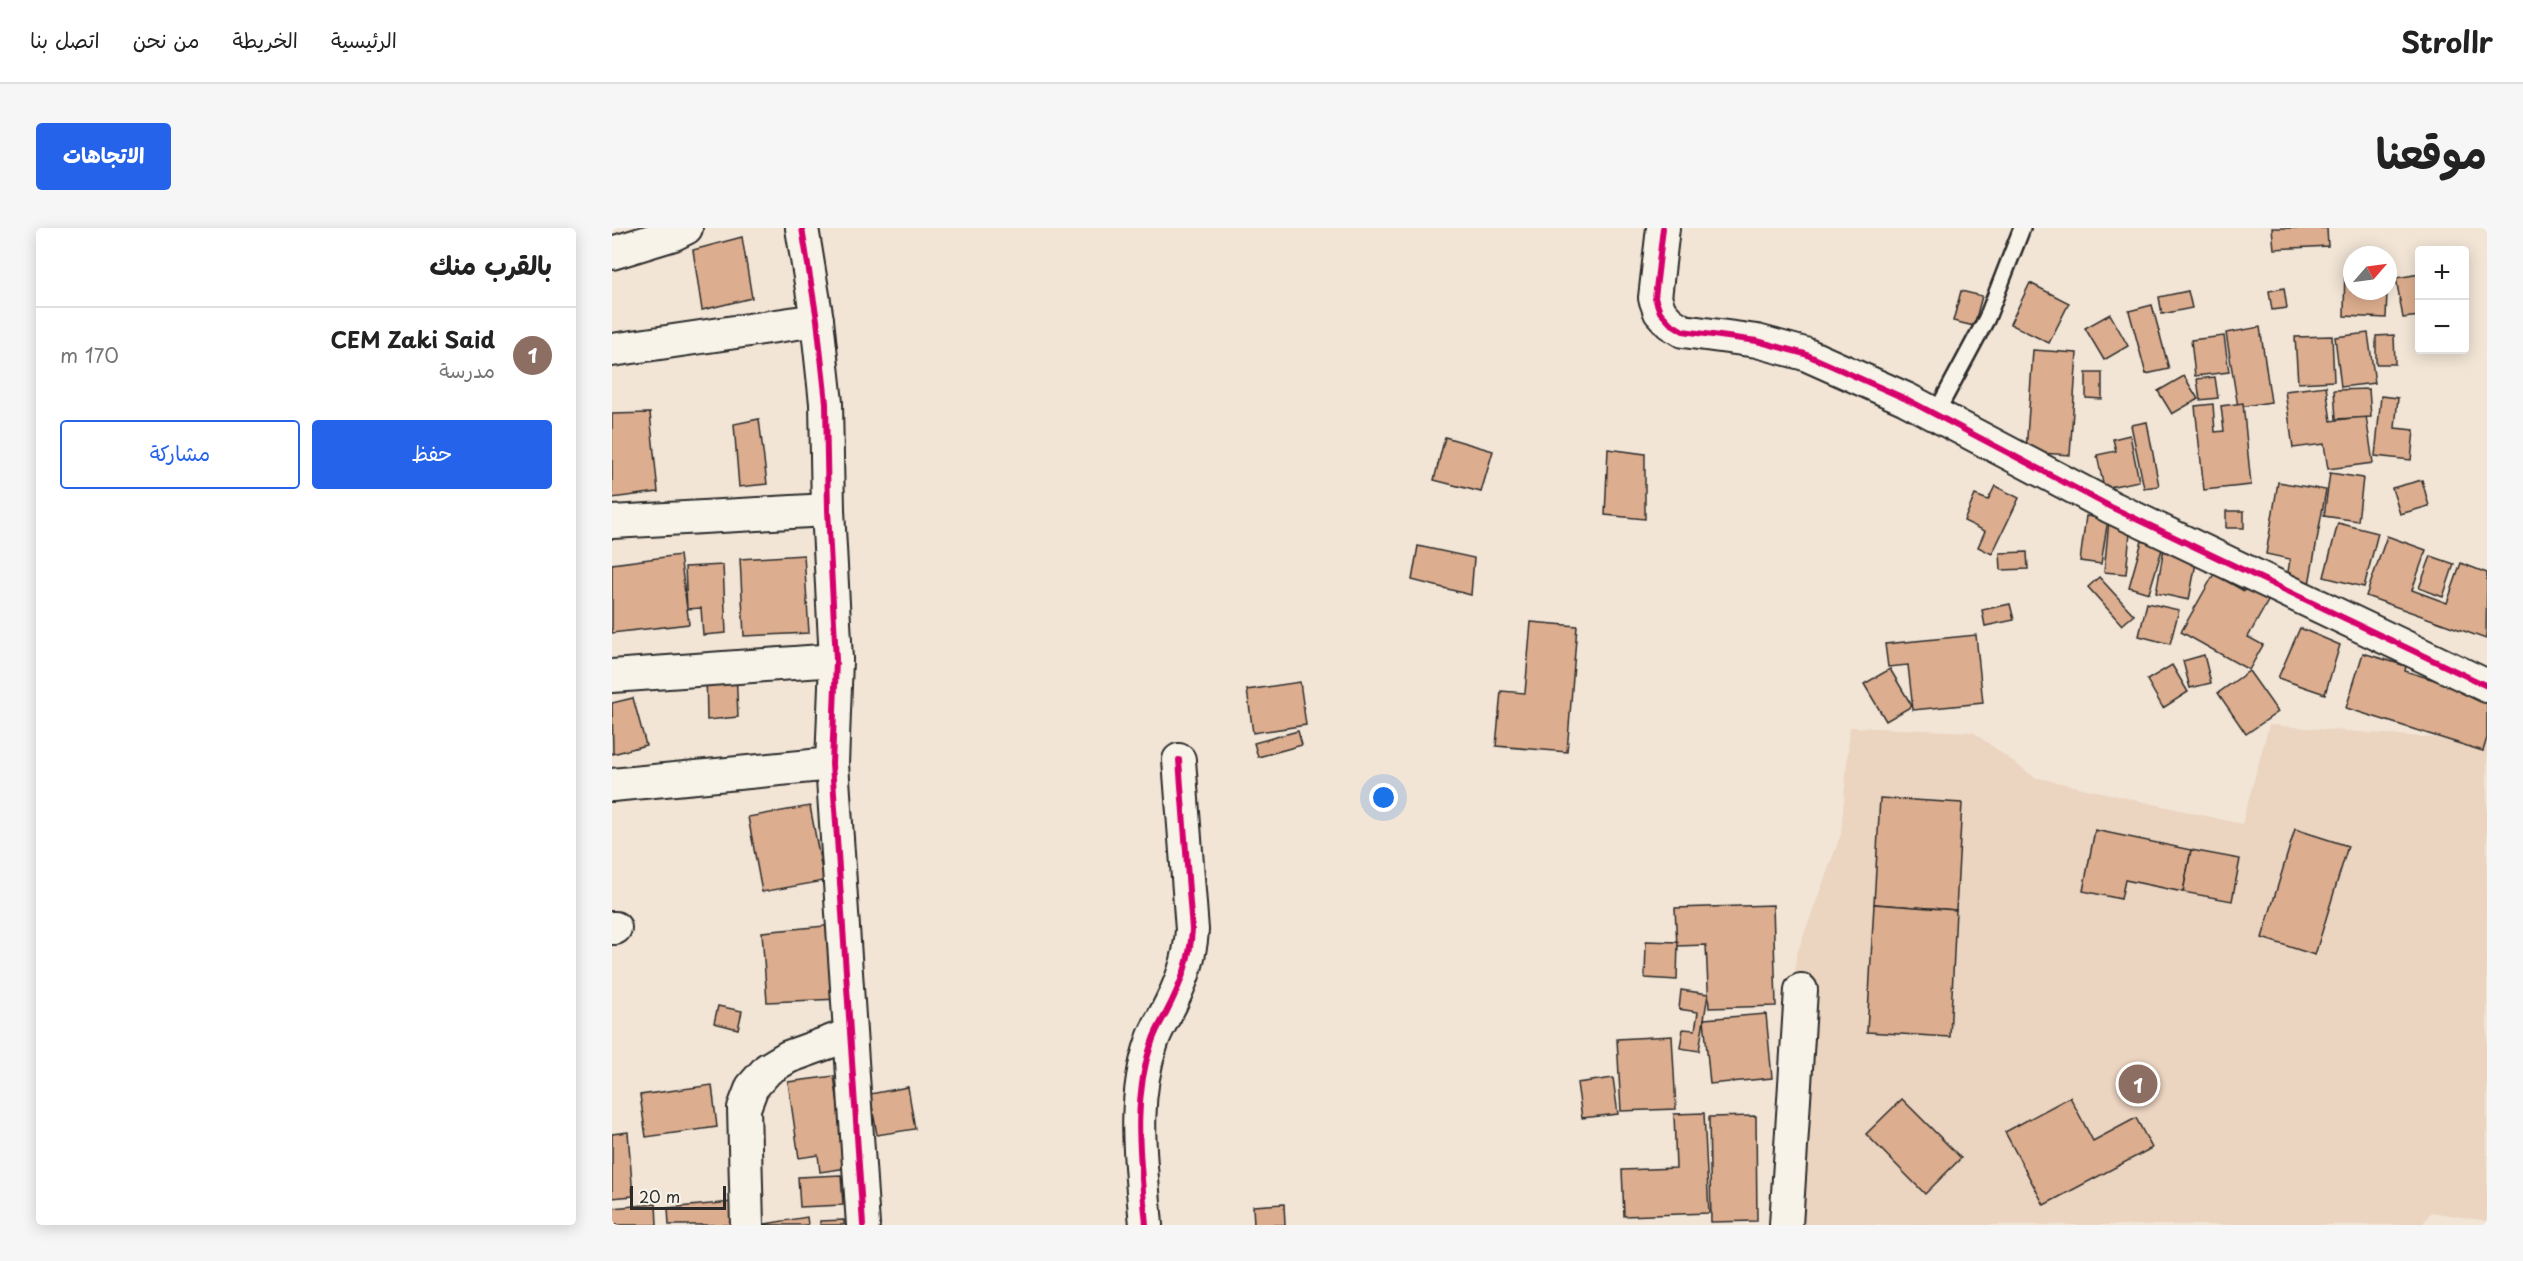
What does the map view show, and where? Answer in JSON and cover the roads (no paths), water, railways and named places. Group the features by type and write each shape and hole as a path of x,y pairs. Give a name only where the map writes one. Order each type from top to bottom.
{"street":[{"path":"612,254 686,228"},
{"path":"802,228 817,320 826,403 828,510 836,660 832,764 863,1225"},
{"path":"1663,228 1655,297 1660,312 1670,323 1683,331 1757,341 1805,354 1935,415 2111,507 2487,686"},
{"path":"612,351 817,320"},
{"path":"612,522 828,510"},
{"path":"612,676 836,660"},
{"path":"1146,1225 1139,1138 1139,1103 1143,1074 1152,1039 1181,983 1190,955 1192,930 1179,760"},
{"path":"612,785 832,764"},
{"path":"1786,1225 1801,990"},
{"path":"747,1225 744,1108 752,1087 768,1069 788,1058 849,1035"}],"lane":[{"path":"1935,415 1987,318 2022,228"}],"place":[{"name":"CEM Zaki Said","path":"2138,1084"}]}
